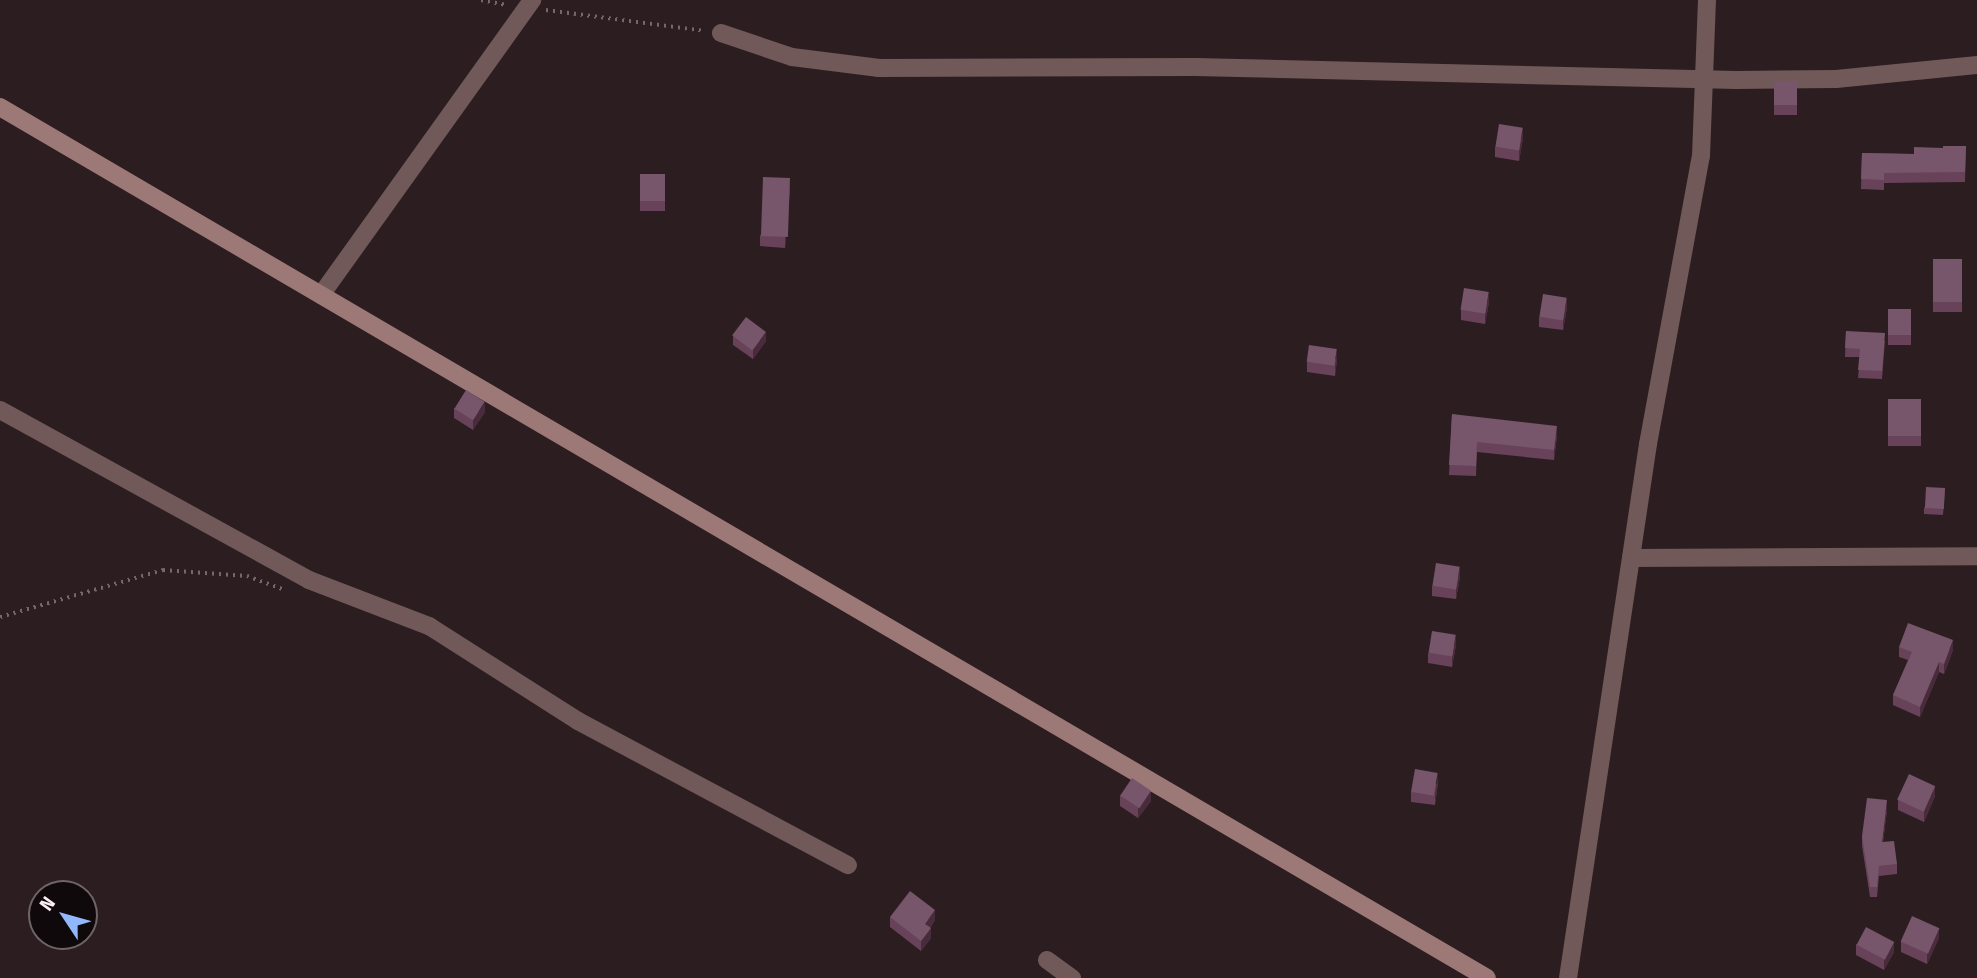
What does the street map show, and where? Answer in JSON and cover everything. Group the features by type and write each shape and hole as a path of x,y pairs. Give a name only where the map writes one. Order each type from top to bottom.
{"main road":[{"path":"0,107 1487,978"}],"street":[{"path":"1568,978 1648,444 1701,156 1707,0"},
{"path":"321,295 530,4"},
{"path":"721,33 792,57 878,68 1195,66 1706,79 1836,79 1977,65"},
{"path":"0,410 309,580 429,626 578,722 848,865"},
{"path":"1632,558 1977,556"},
{"path":"1047,960 1072,978"}],"path":[{"path":"481,0 530,4 721,33"},
{"path":"0,617 163,570 247,576 297,594"}],"building":[{"path":"1774,81 1797,81 1797,105 1774,105"},
{"path":"1499,124 1523,128 1519,150 1495,147"},
{"path":"1966,146 1965,172 1884,173 1884,180 1861,179 1862,153 1914,154 1914,147"},
{"path":"640,174 665,174 665,201 640,201"},
{"path":"763,177 790,178 788,237 761,236"},
{"path":"1933,259 1962,259 1962,302 1933,302"},
{"path":"1464,288 1489,292 1485,314 1461,310"},
{"path":"1543,294 1567,298 1563,320 1539,317"},
{"path":"1888,309 1911,309 1911,335 1888,335"},
{"path":"746,317 766,332 752,350 732,335"},
{"path":"1846,331 1885,333 1882,371 1858,370 1860,349 1845,348"},
{"path":"1309,345 1337,349 1334,366 1307,362"},
{"path":"466,390 485,402 473,420 454,409"},
{"path":"1888,399 1921,399 1921,436 1888,436"},
{"path":"1452,414 1557,426 1554,450 1477,442 1476,466 1449,465"},
{"path":"1926,487 1945,488 1944,509 1925,508"},
{"path":"1436,563 1460,567 1456,589 1432,586"},
{"path":"1908,623 1953,640 1944,664 1939,662 1920,707 1893,695 1912,652 1899,647"},
{"path":"1432,631 1456,635 1452,656 1429,653"},
{"path":"1415,769 1438,773 1434,796 1411,792"},
{"path":"1909,774 1935,786 1923,812 1897,799"},
{"path":"1132,778 1151,791 1139,808 1120,795"},
{"path":"1867,798 1887,800 1882,842 1894,841 1897,864 1879,866 1877,887 1870,887 1862,836"},
{"path":"910,891 935,910 925,924 931,928 921,941 890,917"},
{"path":"1912,916 1939,928 1928,954 1901,942"},
{"path":"1866,927 1894,942 1885,960 1857,945"}]}
